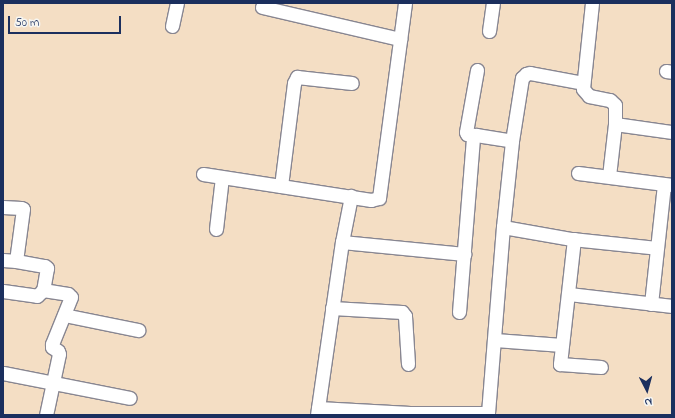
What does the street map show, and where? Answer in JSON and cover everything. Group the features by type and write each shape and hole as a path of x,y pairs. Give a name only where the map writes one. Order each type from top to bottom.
{"street":[{"path":"172,26 177,3"},
{"path":"203,174 371,200 379,198 405,3"},
{"path":"489,31 493,3"},
{"path":"592,3 583,83 585,94 614,102 616,109 609,176"},
{"path":"262,7 400,40"},
{"path":"477,70 466,132 467,134 512,141"},
{"path":"351,196 342,242 318,412 488,414 512,141 523,76 530,73 583,83"},
{"path":"281,186 294,83 297,77 352,83"},
{"path":"615,124 672,132"},
{"path":"459,312 474,135"},
{"path":"578,173 668,185 657,248 651,304"},
{"path":"216,229 222,177"},
{"path":"3,207 23,209 16,261"},
{"path":"504,227 574,239 657,248"},
{"path":"574,239 560,364 602,367"},
{"path":"342,242 464,254"},
{"path":"3,260 46,267 43,290 37,296 3,291"},
{"path":"43,290 70,296 51,346 59,352 54,383 46,415"},
{"path":"569,294 672,306"},
{"path":"332,308 402,312 405,316 408,364"},
{"path":"64,315 138,330"},
{"path":"495,340 562,345"},
{"path":"3,373 130,398"}]}
